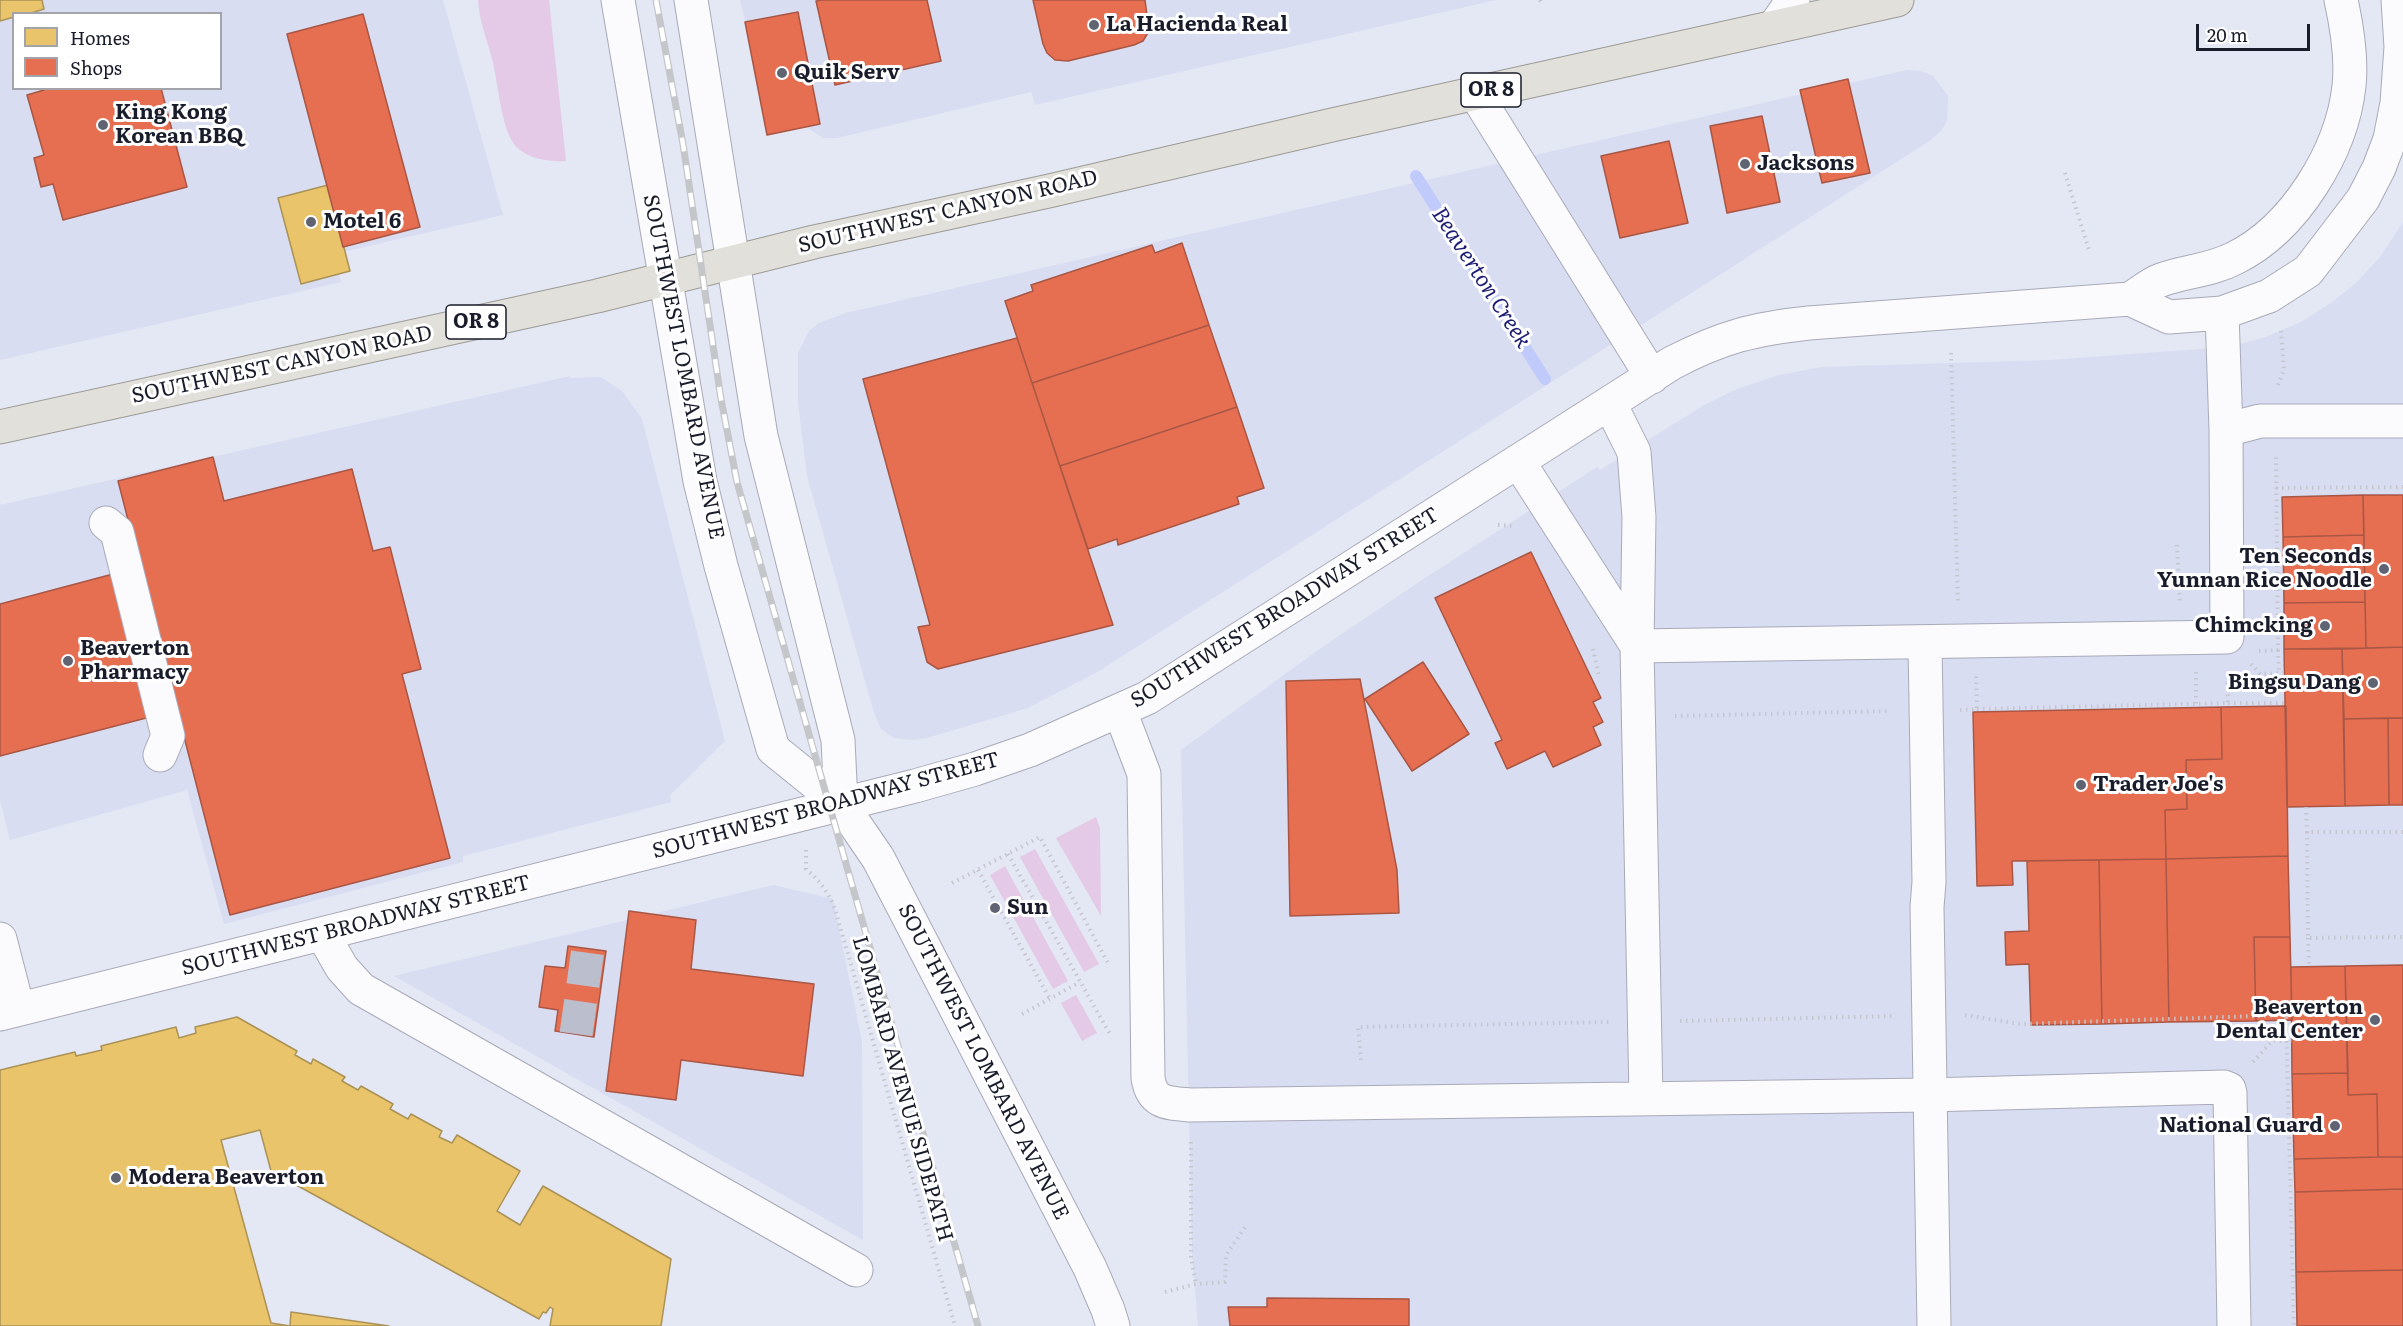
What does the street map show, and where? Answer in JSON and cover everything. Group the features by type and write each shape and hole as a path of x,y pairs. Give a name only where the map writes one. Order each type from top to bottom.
{"main road":[{"name":"SOUTHWEST CANYON ROAD","path":"0,427 597,296 734,261 1897,0"}],"street":[{"name":"SOUTHWEST LOMBARD AVENUE","path":"618,0 700,482 721,566 773,749 841,804 878,858 1090,1268 1113,1326"},
{"path":"691,0 761,436 838,740 841,804"},
{"path":"1774,27 1793,0"},
{"name":"SOUTHWEST BROADWAY STREET","path":"2130,299 2160,280 2202,272 2236,258 2261,241 2285,220 2310,188 2331,150 2345,114 2349,84 2349,50 2340,0"},
{"name":"SOUTHWEST BROADWAY STREET","path":"9,1011 323,935 841,804 975,769 1030,750 1120,711 1156,692 1672,363 1706,346 1740,334 1769,327 1861,318 2130,299 2169,316 2222,313 2269,296 2308,271 2363,199 2379,168 2390,139 2397,104 2401,47 2398,0"},
{"path":"1475,93 1652,377"},
{"path":"1637,646 2227,638 2226,430 2222,313"},
{"path":"1610,404 1634,452 1639,517 1637,646 1646,1098"},
{"path":"2226,430 2260,421 2403,421"},
{"path":"1518,461 1637,646"},
{"path":"106,523 117,532 168,736 160,755"},
{"path":"1925,643 1929,882 1927,907 1928,1095 1934,1326"},
{"path":"1120,711 1144,774 1150,1089 1165,1103 1190,1105 1928,1095 2224,1087 2229,1089 2231,1104 2234,1326"},
{"path":"323,935 342,968 361,989 856,1270"},
{"path":"0,939 9,1011"}],"path":[{"path":"2065,173 2090,253"},
{"path":"2275,393 2284,370 2280,324"},
{"path":"1675,716 1977,709 1976,671 1959,672 1951,353"},
{"path":"2276,488 2403,487"},
{"path":"2278,650 2279,673"},
{"path":"2228,703 2285,703"},
{"path":"2306,807 2309,967"},
{"path":"2307,832 2403,832"},
{"path":"952,884 1040,837 1110,967"},
{"path":"1008,854 1111,1036"},
{"name":"LOMBARD AVENUE SIDEPATH","path":"806,869 819,880 835,909 955,1326"},
{"path":"978,870 1050,999"},
{"path":"2308,938 2403,937"},
{"path":"1022,1014 1080,982"},
{"path":"2229,1089 2272,1041 2292,1041"},
{"path":"1190,1105 1191,1258 1196,1284"},
{"path":"1165,1292 1196,1284 1226,1282 1226,1255 1245,1227"}],"shaded area":[{"path":"0,0 443,0 503,215 334,254 341,282 0,360"},
{"path":"478,0 549,0 566,161 545,160 531,156 514,144 503,115"},
{"path":"740,0 1496,0 1035,105 1031,92 837,138 823,138 802,124 770,121"},
{"path":"1907,70 1921,71 1933,76 1948,96 1947,121 1941,131 1931,140 1099,671 1028,708 927,738 911,740 894,738 881,729 874,713 807,476 798,403 798,353 809,331 819,323 846,313"},
{"path":"2403,222 2403,1326 1198,1326 1192,1254 1181,750 1318,650 1422,580 1597,467 1600,470 1704,405 1737,389 1779,375 1821,367 2050,360 2228,347 2266,337 2301,322 2332,302 2356,283 2380,257"},
{"path":"570,376 570,378 601,377 622,391 642,419 725,741 670,795 671,802 463,856 463,862 224,924 187,790 10,840 0,800 0,505"},
{"path":"1096,817 1100,828 1101,916 1056,838"},
{"path":"1035,849 1099,964 1084,972 1020,857"},
{"path":"1005,866 1068,981 1053,989 990,875"},
{"path":"773,885 833,899 862,1041 863,1240 394,976"},
{"path":"1076,995 1097,1033 1082,1041 1061,1003"}],"building: Homes":[{"path":"0,0 42,0 44,9 34,12 12,12 12,18 0,21"},
{"name":"Motel 6","path":"328,185 350,271 301,284 278,198"},
{"name":"Modera Beaverton","path":"237,1017 297,1051 295,1055 311,1064 313,1059 345,1077 342,1081 358,1090 361,1086 393,1104 390,1109 408,1119 411,1114 442,1131 439,1137 452,1143 457,1135 520,1171 497,1211 520,1225 543,1186 671,1259 661,1326 550,1326 553,1309 550,1307 539,1319 271,1171 260,1130 221,1140 271,1323 290,1326 0,1326 0,1070 75,1052 76,1056 102,1050 101,1046 176,1027 179,1038 196,1033 195,1027"},
{"path":"291,1312 389,1326 290,1326"}],"building: Shops":[{"path":"927,0 941,61 835,85 816,1"},
{"name":"La Hacienda Real","path":"1033,0 1145,0 1149,31 1143,41 1134,45 1068,61 1055,60 1047,53 1043,44"},
{"name":"Quik Serv","path":"798,12 820,124 767,135 745,22"},
{"path":"363,14 420,227 343,247 287,34"},
{"path":"1848,79 1870,173 1822,183 1800,90"},
{"name":"King Kong Korean BBQ","path":"44,90 162,90 187,187 63,220 53,184 41,187 34,158 44,155 27,95"},
{"name":"Jacksons","path":"1762,116 1780,202 1727,213 1710,126"},
{"path":"1669,141 1688,223 1620,238 1601,156"},
{"path":"1182,243 1209,325 1032,383 1005,301 1033,291 1031,285 1152,245 1155,253"},
{"path":"1209,325 1237,407 1060,466 1032,383"},
{"path":"1017,338 1113,625 938,669 927,662 918,627 930,625 863,379"},
{"path":"1237,407 1264,488 1237,497 1239,504 1118,545 1117,539 1088,549 1060,466"},
{"path":"213,457 224,501 352,469 373,551 390,547 421,669 402,674 450,858 230,915 118,481"},
{"name":"Ten Seconds Yunnan Rice Noodle","path":"2363,495 2403,495 2403,647 2366,648"},
{"path":"2363,495 2364,535 2283,537 2282,497"},
{"path":"2364,535 2365,602 2284,603 2283,537"},
{"path":"1531,552 1601,698 1593,702 1603,722 1593,727 1601,745 1553,767 1545,751 1507,769 1495,743 1502,740 1435,598"},
{"name":"Beaverton Pharmacy","path":"113,574 150,717 0,756 0,604"},
{"name":"Chimcking","path":"2365,602 2366,648 2284,649 2284,603"},
{"name":"Bingsu Dang","path":"2403,647 2403,718 2344,719 2342,649"},
{"path":"2284,649 2342,649 2345,806 2287,807"},
{"path":"1423,662 1469,734 1412,771 1365,699"},
{"path":"1360,679 1397,870 1399,913 1290,916 1286,681"},
{"path":"2286,706 2288,856 2166,859 2165,810 2187,809 2186,760 2222,759 2221,707"},
{"name":"Trader Joe's","path":"2221,707 2222,759 2186,760 2187,809 2165,810 2166,859 2012,861 2013,885 1977,886 1973,712"},
{"path":"2388,718 2403,718 2403,805 2389,805"},
{"path":"2388,718 2389,805 2345,806 2344,719"},
{"path":"2288,856 2290,937 2254,937 2256,1021 2169,1022 2166,859"},
{"path":"2166,859 2169,1022 2102,1024 2099,860"},
{"path":"2099,860 2102,1024 2031,1025 2029,964 2006,965 2005,932 2029,931 2027,861"},
{"path":"629,911 696,920 691,969 814,984 803,1076 681,1060 676,1100 606,1091"},
{"path":"2254,937 2290,937 2292,1020 2256,1021"},
{"path":"568,946 606,951 594,1037 555,1031 558,1010 539,1007 545,966 565,968"},
{"name":"Beaverton Dental Center","path":"2403,965 2403,1157 2378,1157 2377,1094 2348,1095 2345,966"},
{"path":"2345,966 2348,1073 2292,1074 2291,967"},
{"name":"National Guard","path":"2348,1073 2348,1095 2377,1094 2378,1157 2294,1159 2292,1074"},
{"path":"2403,1157 2403,1189 2295,1192 2294,1159"},
{"path":"2403,1189 2403,1270 2296,1272 2295,1192"},
{"path":"2403,1270 2403,1326 2297,1326 2296,1272"},
{"path":"1267,1298 1409,1299 1409,1326 1230,1326 1228,1307 1267,1307"}],"waterway":[{"name":"Beaverton Creek","path":"1416,176 1545,379"}],"tunnel":[{"path":"576,1034 588,949"}],"railway":[{"path":"656,0 683,144 721,399 737,482 978,1326"}],"place":[{"name":"La Hacienda Real","path":"1094,25"},
{"name":"Quik Serv","path":"782,73"},
{"name":"King Kong Korean BBQ","path":"103,125"},
{"name":"Jacksons","path":"1745,164"},
{"name":"Motel 6","path":"311,222"},
{"name":"Ten Seconds Yunnan Rice Noodle","path":"2384,569"},
{"name":"Chimcking","path":"2325,626"},
{"name":"Beaverton Pharmacy","path":"68,661"},
{"name":"Bingsu Dang","path":"2373,683"},
{"name":"Trader Joe's","path":"2081,785"},
{"name":"Sun","path":"995,908"},
{"name":"Beaverton Dental Center","path":"2375,1020"},
{"name":"National Guard","path":"2335,1126"},
{"name":"Modera Beaverton","path":"116,1178"}]}
